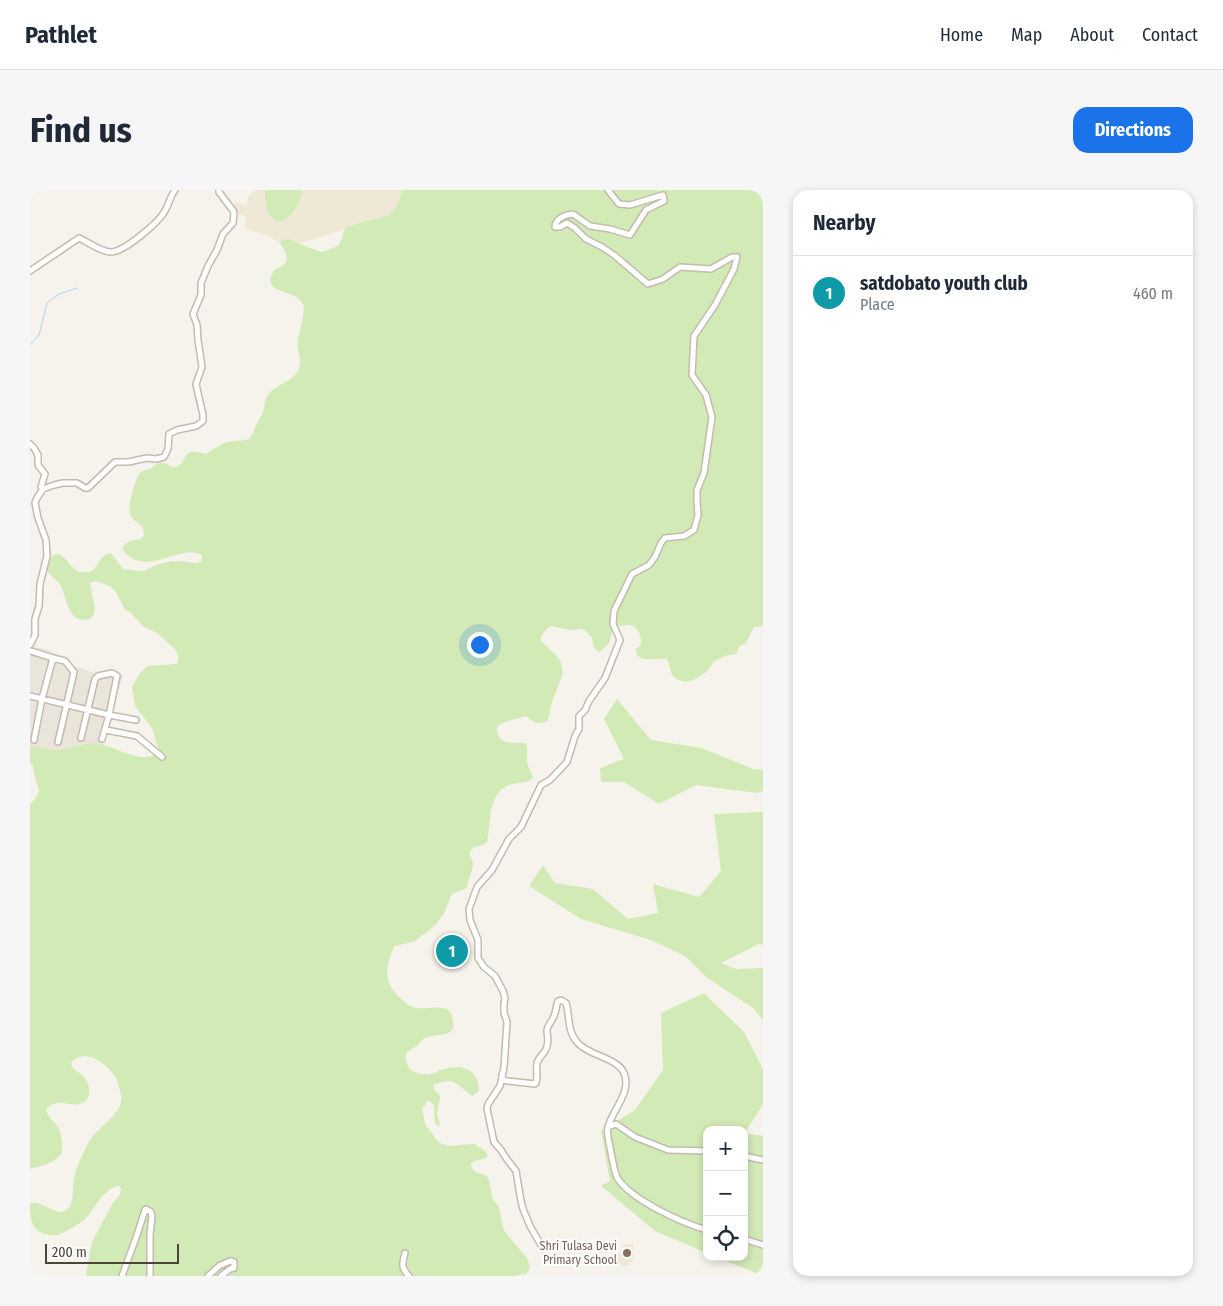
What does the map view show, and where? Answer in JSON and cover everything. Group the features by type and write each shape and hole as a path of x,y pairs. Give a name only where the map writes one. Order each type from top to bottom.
{"street":[{"path":"30,271 79,238 103,251 116,252 149,230 165,211 170,197 175,190"},
{"path":"58,742 74,672 65,662 30,650 35,635 35,619 39,606 40,584 47,556 45,535 38,518 35,503 43,489 63,483 78,484 88,488 115,462 164,457 168,450 169,434 187,427 196,426 203,421 204,415 196,384 202,366 197,325 193,314 201,295 201,283 208,266 223,234 233,223 234,212 219,190"},
{"path":"541,1244 530,1226 520,1201 516,1171 494,1142 487,1109 488,1104 500,1086 504,1067 507,1022 504,1013 505,998 495,976 484,967 478,958 478,940 470,920 469,909 477,888 492,870 509,839 521,827 541,785 550,780 567,762 579,729 579,716 586,710 589,701 605,678 620,640 613,624 614,611 632,574 649,565 665,538 684,536 694,530 698,515 697,490 704,472 712,417 706,395 692,375 694,336 715,305 734,269 736,257 732,257 711,269 680,267 663,278 648,284 614,256 586,239 567,223 560,227 554,227 560,218 573,214 590,226 630,235 646,210 664,201 663,194 630,205 619,204 608,190"},
{"path":"30,444 38,455 38,465 45,474 41,487 43,489"},
{"path":"34,740 53,658"},
{"path":"81,738 95,679 98,676 112,673 116,676 106,730 102,739"},
{"path":"30,696 136,720"},
{"path":"106,730 137,736 162,757"},
{"path":"502,1074 503,1080 536,1083 536,1065 548,1045 547,1030 555,1016 555,1007 558,1001 566,1002 570,1031 577,1042 584,1049 621,1067 625,1075 624,1091 608,1127 609,1144 617,1178 631,1193 657,1210 703,1228"},
{"path":"608,1127 616,1124 635,1137 668,1150 703,1152"},
{"path":"748,1157 763,1160"},
{"path":"122,1276 146,1209 151,1212 152,1216 150,1276"},
{"path":"748,1240 763,1245"},
{"path":"405,1253 402,1264 404,1271 410,1276"},
{"path":"208,1276 219,1266 230,1261 234,1262 234,1268 221,1276"}],"shaded area":[{"path":"255,190 403,190 401,202 390,216 300,243 279,242 266,235 244,228 247,218 238,214 233,209 235,202 247,206 248,197"},
{"path":"30,646 49,650 74,666 92,672 114,671 123,675 103,745 30,755"},
{"name":"Shri Tulasa Devi Primary School","path":"623,1244 633,1244 634,1256 630,1265 624,1266 612,1261 622,1250"}],"green space":[{"path":"265,190 302,190 300,200 295,209 280,222 275,220 269,213"},
{"path":"402,190 763,190 763,626 754,627 746,643 739,647 736,654 725,656 713,662 707,671 691,681 679,680 674,677 667,659 643,659 639,657 636,649 641,643 640,635 636,628 632,626 613,627 608,644 599,652 594,648 592,638 582,629 570,630 551,626 547,629 542,634 541,641 561,662 563,673 552,702 548,720 537,723 526,716 503,723 497,729 498,736 502,740 526,744 527,763 533,778 527,782 507,786 496,797 491,811 487,842 471,851 473,867 467,888 452,894 444,913 432,928 415,941 394,946 391,954 387,974 390,986 394,992 414,1007 446,1009 451,1013 453,1021 451,1031 425,1038 408,1052 406,1060 411,1070 428,1074 447,1068 461,1067 471,1072 478,1083 479,1091 472,1096 451,1081 433,1085 440,1097 437,1114 440,1125 438,1126 435,1123 434,1105 427,1100 422,1108 425,1124 439,1143 448,1146 474,1144 485,1151 488,1156 471,1163 471,1167 488,1177 493,1200 499,1206 505,1232 527,1258 530,1267 526,1274 514,1276 86,1276 92,1242 113,1203 119,1196 120,1187 112,1188 99,1200 86,1218 58,1235 45,1234 36,1229 32,1222 30,1203 38,1203 58,1212 68,1209 72,1200 75,1174 84,1151 93,1136 117,1111 120,1106 121,1096 116,1078 106,1066 88,1057 76,1058 71,1063 89,1086 87,1100 79,1104 56,1103 46,1109 59,1129 62,1153 52,1162 30,1169 30,804 39,791 33,765 30,763 30,747 61,750 95,743 139,757 153,755 159,751 152,728 135,706 132,687 140,673 148,666 176,664 178,663 178,655 175,649 157,633 143,626 130,612 125,610 116,592 110,586 96,581 90,583 95,608 93,616 90,619 82,620 76,618 69,608 59,583 50,575 47,563 54,555 58,555 62,556 77,571 87,572 94,570 101,558 111,553 123,569 143,571 172,561 201,562 202,555 195,552 179,554 161,560 142,562 133,559 124,552 122,548 126,544 133,540 141,539 144,535 143,528 132,518 129,510 138,476 142,471 150,469 156,464 165,463 176,467 189,453 200,452 206,454 226,443 245,440 251,437 269,394 296,374 300,366 298,345 303,304 293,295 275,288 271,284 274,270 284,264 287,258 279,242 288,239 321,252 329,250 339,245 346,227 390,215 400,200"},
{"path":"617,699 651,740 702,748 753,769 763,770 763,791 757,793 696,785 659,804 624,782 601,782 600,768 624,759 604,719"},
{"path":"763,812 763,945 759,944 721,963 736,969 763,968 763,1020 753,1008 706,977 685,956 651,940 581,919 529,886 543,865 555,883 593,889 628,919 658,913 653,884 699,897 721,871 714,814"},
{"path":"704,993 744,1032 763,1069 763,1104 748,1128 748,1126 703,1126 703,1251 655,1231 601,1186 610,1181 601,1131 635,1110 663,1070 661,1013"},
{"path":"748,1134 763,1136 763,1276 727,1261 748,1261"}],"waterway":[{"path":"30,345 39,335 47,303 59,294 77,288"}],"place":[{"name":"satdobato youth club","path":"452,951"},
{"name":"Shri Tulasa Devi Primary School","path":"627,1253"}]}
